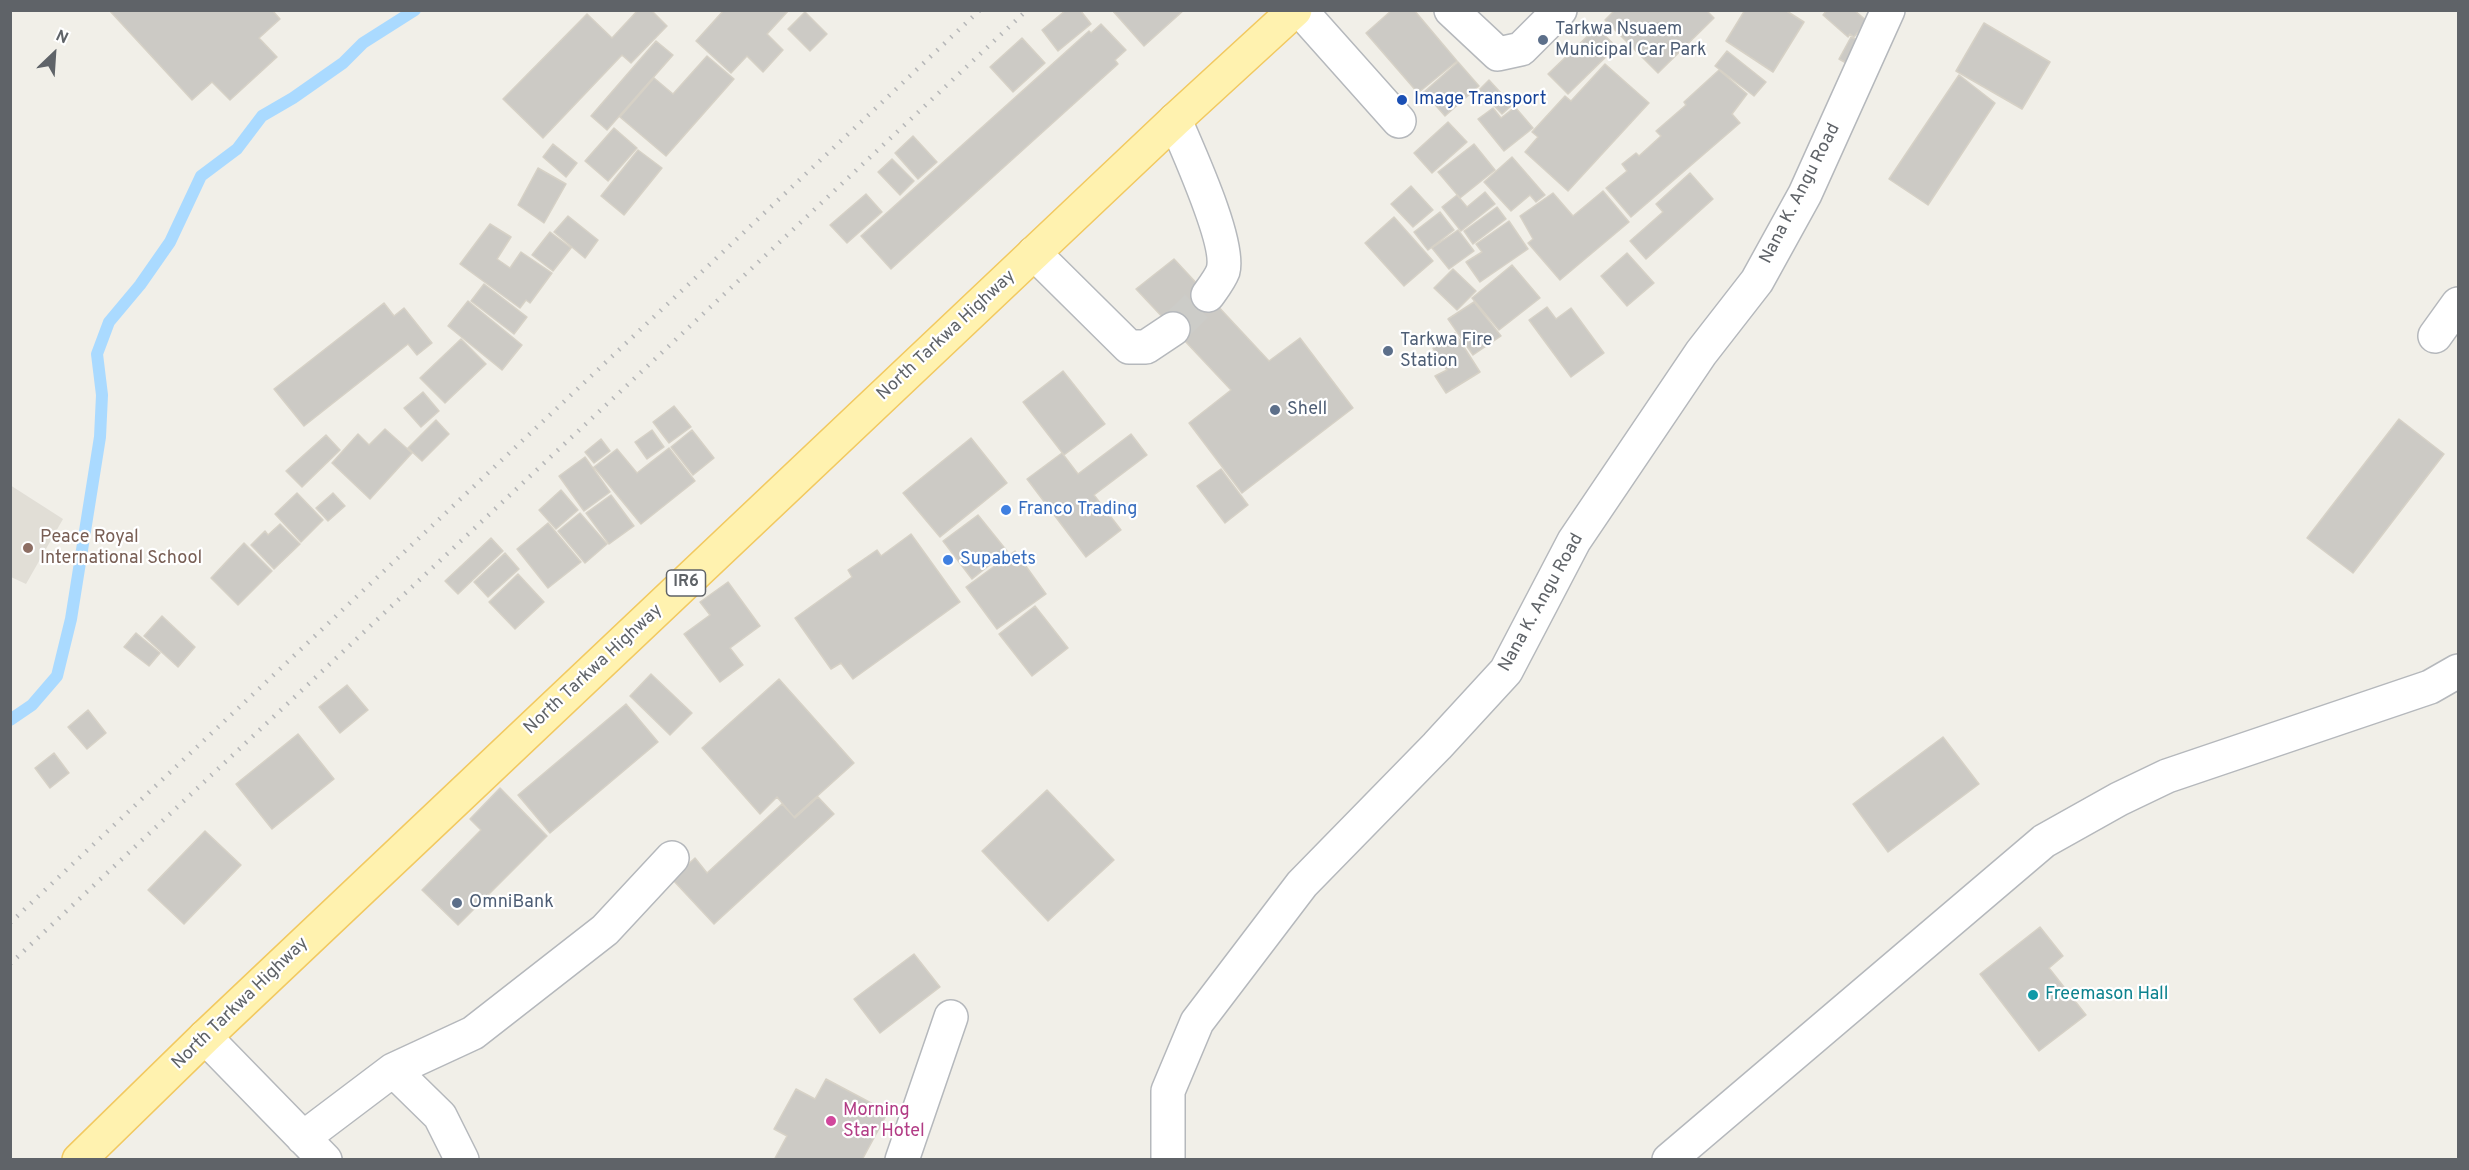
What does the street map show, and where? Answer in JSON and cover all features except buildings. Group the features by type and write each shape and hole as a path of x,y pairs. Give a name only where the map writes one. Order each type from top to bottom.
{"main road":[{"name":"North Tarkwa Highway","path":"79,1160 205,1036 1175,120 1295,10"}],"street":[{"path":"1300,10 1399,121"},
{"path":"1452,10 1498,54 1521,49 1560,10"},
{"name":"Nana K. Angu Road","path":"1168,1160 1168,1091 1197,1022 1302,884 1437,746 1506,671 1574,541 1701,353 1757,282 1805,194 1888,10"},
{"path":"1175,120 1215,217 1223,251 1223,273 1208,295"},
{"path":"1034,253 1129,347 1146,347 1173,329"},
{"path":"2435,336 2458,304"},
{"path":"1669,1160 2044,841 2119,799 2167,776 2430,687 2458,671"},
{"path":"205,1036 314,1149 393,1070 473,1034 606,930 672,858"},
{"path":"902,1160 951,1017"},
{"path":"393,1070 440,1116 462,1160"}],"shaded area":[{"name":"Peace Royal International School","path":"10,485 63,519 26,584 11,577"}],"waterway":[{"path":"10,720 32,705 57,676 71,619 100,437 102,395 97,354 109,322 140,285 170,242 201,176 237,149 262,116 293,98 343,63 363,43 415,10"}],"tunnel":[{"path":"1173,329 1208,295"}],"railway":[{"path":"10,923 980,10"},
{"path":"10,964 1027,10"}],"place":[{"name":"Tarkwa Nsuaem Municipal Car Park","path":"1543,40"},
{"name":"Image Transport","path":"1402,100"},
{"name":"Tarkwa Fire Station","path":"1388,351"},
{"name":"Shell","path":"1275,410"},
{"name":"Franco Trading","path":"1006,510"},
{"name":"Peace Royal International School","path":"28,548"},
{"name":"Supabets","path":"948,560"},
{"name":"OmniBank","path":"457,903"},
{"name":"Freemason Hall","path":"2033,995"},
{"name":"Morning Star Hotel","path":"831,1121"}]}
